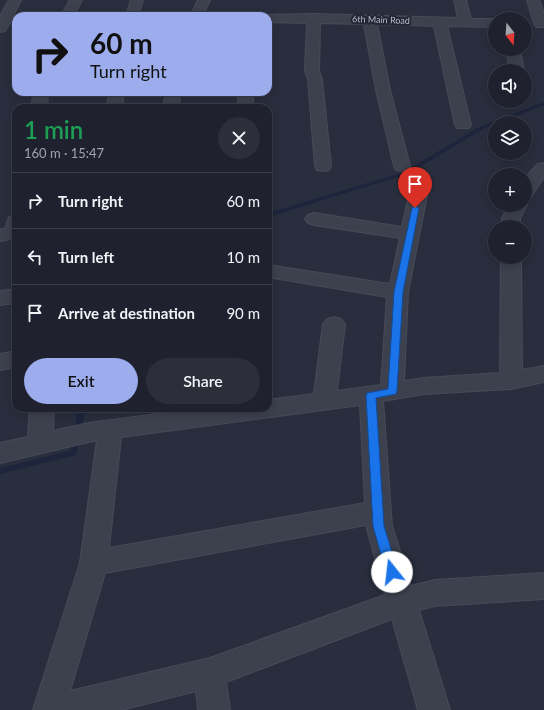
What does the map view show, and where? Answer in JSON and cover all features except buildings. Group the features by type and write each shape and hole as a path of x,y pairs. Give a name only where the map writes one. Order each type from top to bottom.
{"street":[{"path":"5,23 15,0"},
{"path":"69,12 76,0"},
{"path":"133,12 137,0"},
{"path":"199,12 204,0"},
{"path":"460,0 465,22"},
{"path":"532,23 543,24 534,0"},
{"name":"6th Main Road","path":"275,14 314,18 347,13 370,20 488,23"},
{"path":"314,18 312,71 315,79 323,166"},
{"path":"370,20 383,90 402,166"},
{"path":"440,22 463,125"},
{"path":"532,181 544,168"},
{"path":"418,196 398,292 382,393 378,512 379,526 434,710"},
{"path":"314,219 410,234"},
{"path":"0,235 12,234"},
{"path":"511,264 511,381"},
{"path":"272,273 398,292"},
{"path":"0,298 12,296"},
{"path":"324,402 334,324"},
{"path":"0,362 12,360"},
{"path":"272,407 324,402 424,386 511,381 544,374"},
{"path":"43,412 51,442"},
{"path":"0,453 100,431 190,414 212,412"},
{"path":"49,710 94,563 100,431"},
{"path":"94,563 378,512"},
{"path":"57,710 210,673 401,602 435,593 544,586"},
{"path":"210,673 214,710"}],"waterway":[{"path":"272,214 406,173 481,128 544,103"},
{"path":"0,471 73,453 81,412"}],"route":[{"path":"392,572 379,526 371,396 392,391 398,292 415,208"}]}
